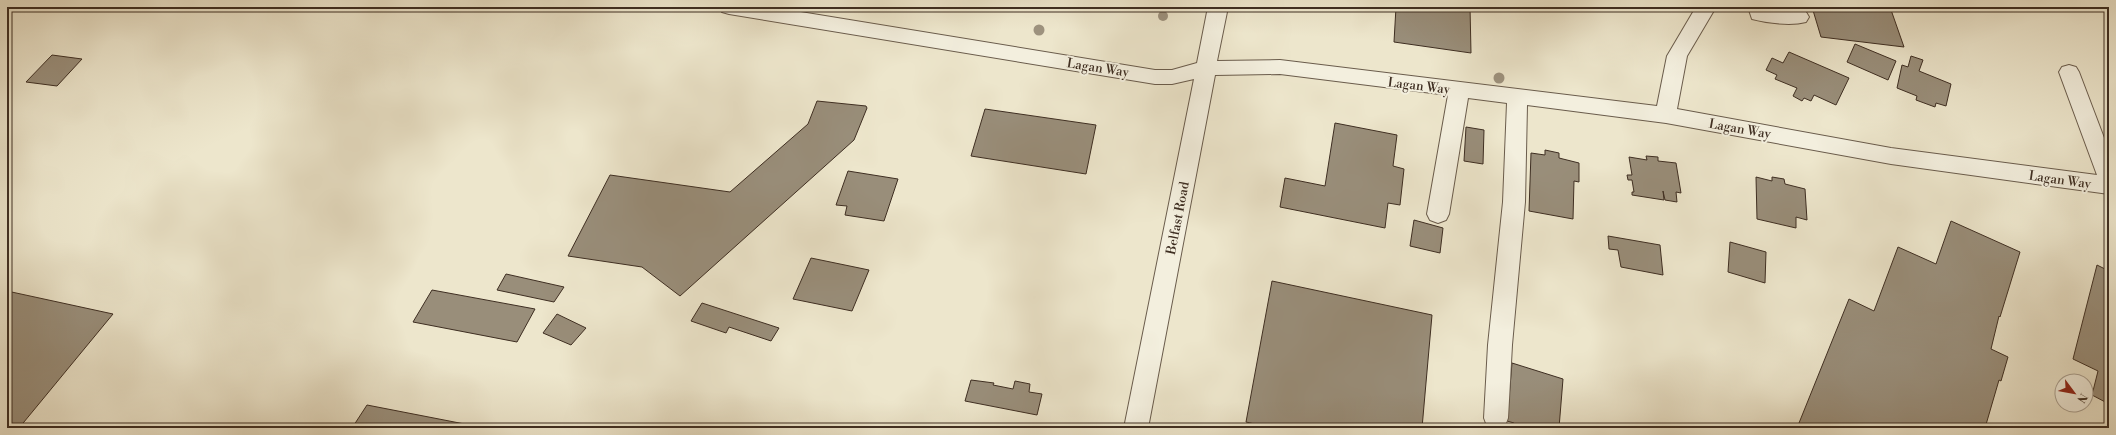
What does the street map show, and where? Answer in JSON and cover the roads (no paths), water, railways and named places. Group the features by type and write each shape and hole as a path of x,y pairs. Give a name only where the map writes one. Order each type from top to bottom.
{"street":[{"name":"Lagan Way","path":"729,7 1155,77 1172,77 1207,68 1280,67 1666,115 1892,156 2109,185"},
{"name":"Belfast Road","path":"1136,428 1218,7"},
{"path":"1666,115 1677,56 1706,7"},
{"path":"1758,7 1759,14 1799,17"},
{"path":"2068,72 2109,179"},
{"path":"1438,214 1459,90"},
{"path":"1496,418 1500,345 1514,202 1517,97"}]}
